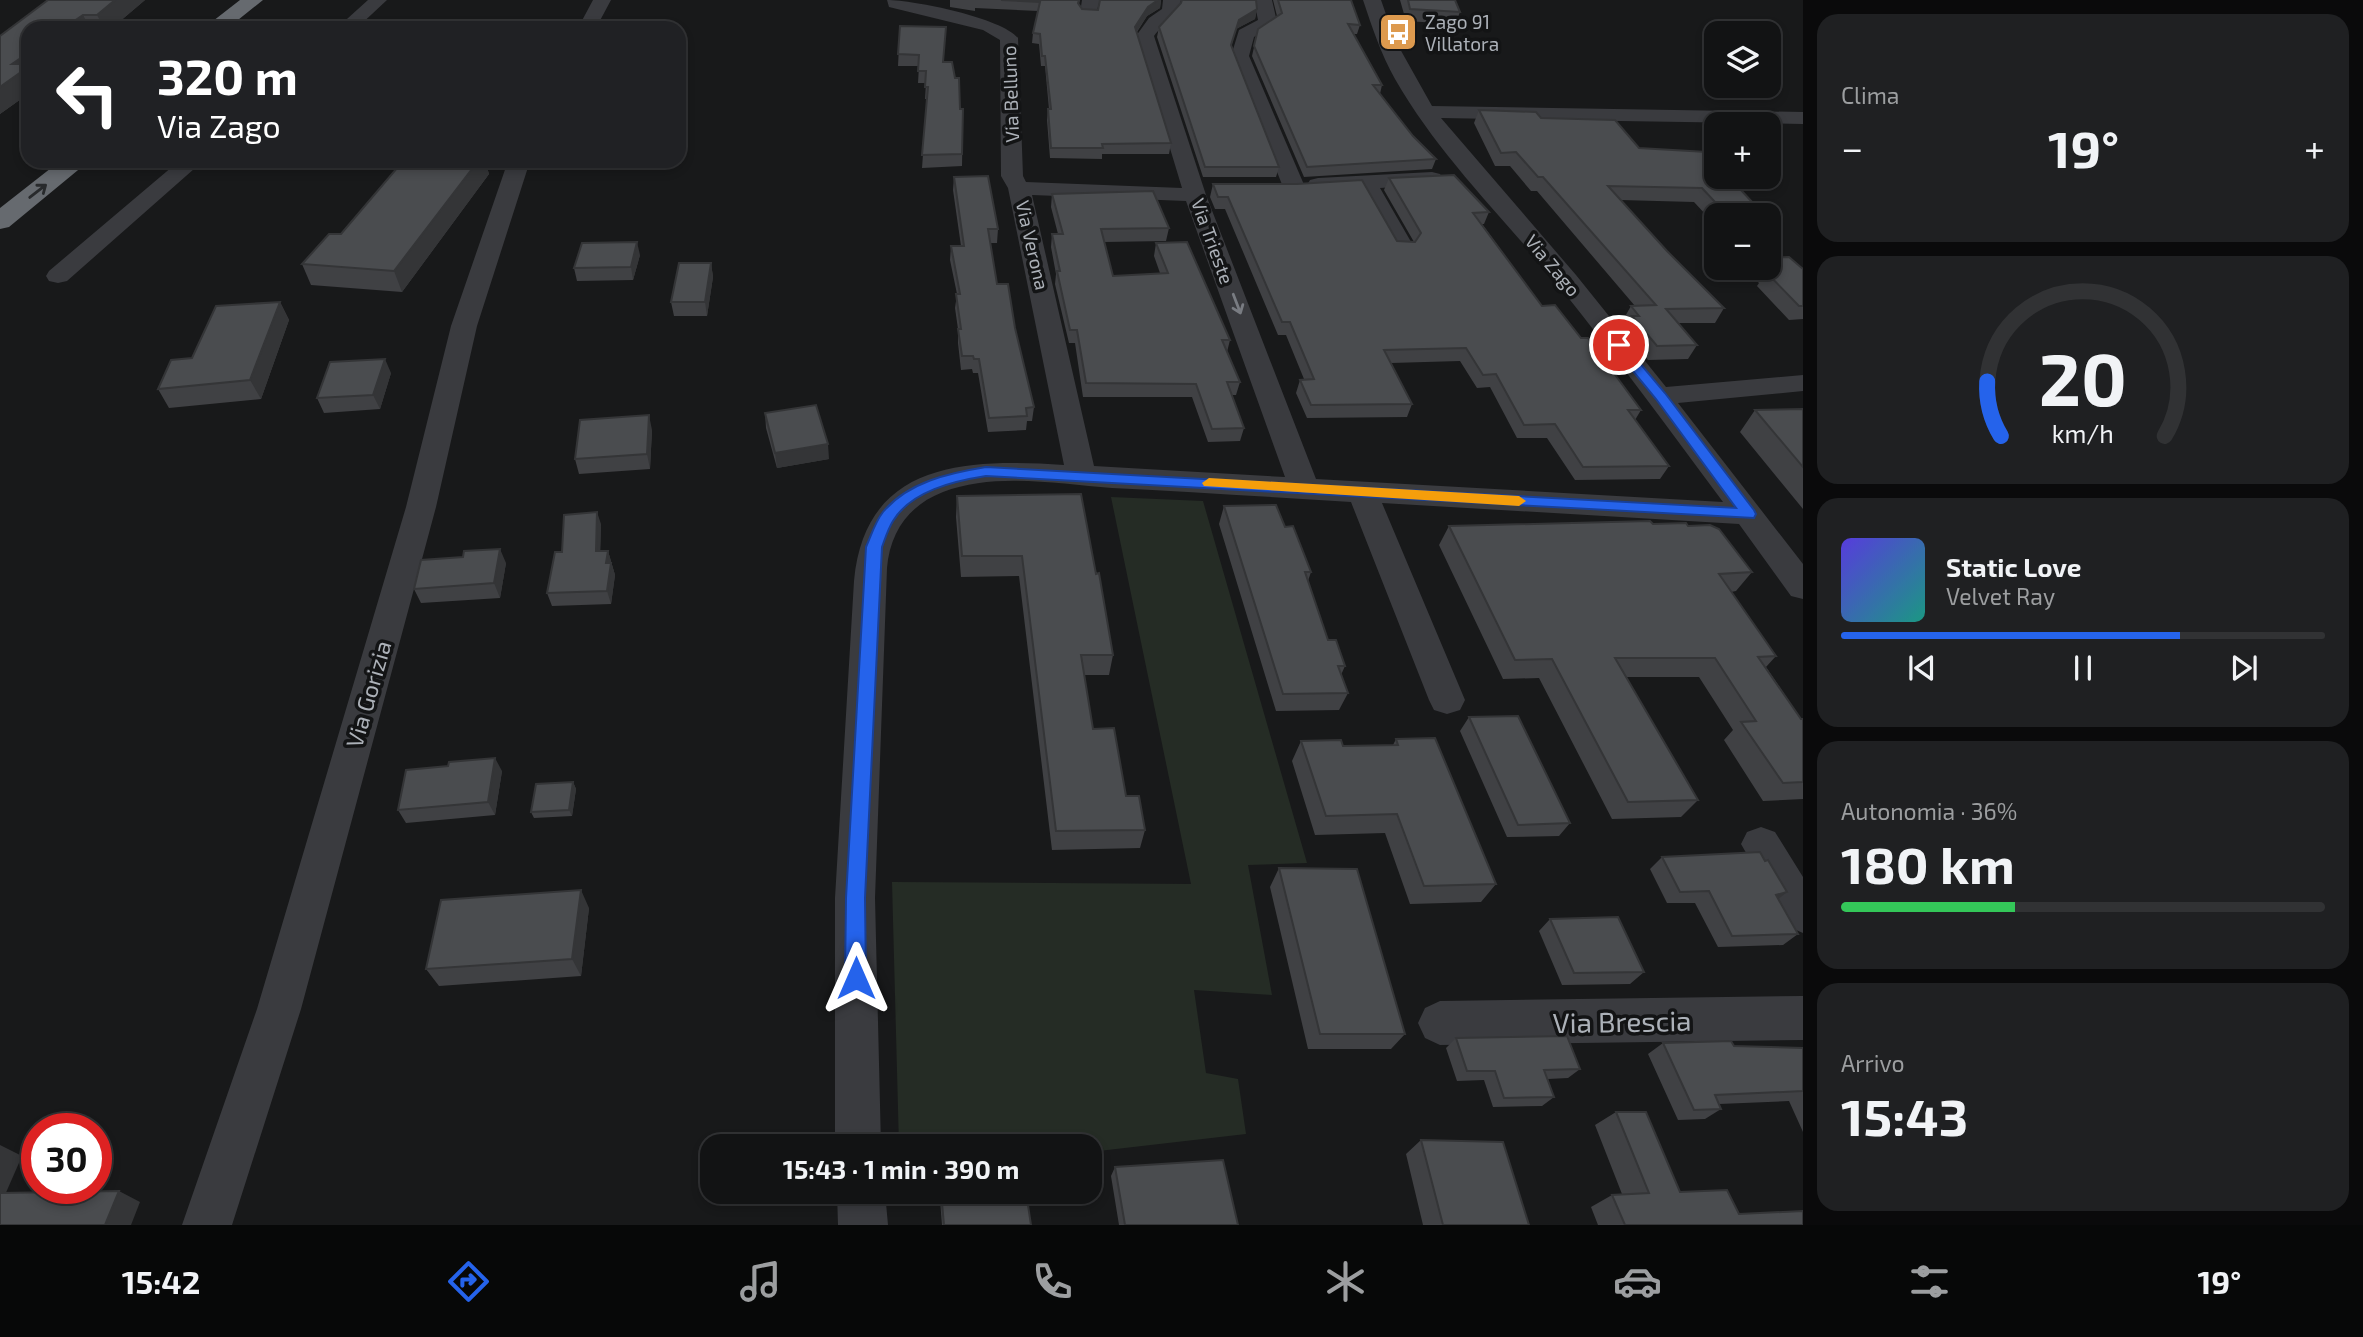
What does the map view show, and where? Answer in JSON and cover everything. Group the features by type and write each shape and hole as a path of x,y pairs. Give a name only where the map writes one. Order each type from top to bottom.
{"highway":[{"path":"224,21 253,0"},
{"path":"255,21 273,7"},
{"path":"0,190 30,168"},
{"path":"0,220 67,168"}],"street":[{"path":"354,21 378,0"},
{"path":"590,21 601,0"},
{"name":"Via Trieste","path":"1171,0 1170,11 1155,22 1146,36 1202,189 1304,488"},
{"path":"1263,0 1268,22 1245,34 1240,56 1294,187"},
{"name":"Via Zago","path":"1372,0 1388,48 1426,112 1661,396 1803,587"},
{"name":"Via Belluno","path":"896,2 989,26 1009,38 1012,176 1019,187"},
{"path":"1426,112 1803,118"},
{"path":"58,276 184,168"},
{"name":"Via Gorizia","path":"207,1225 279,1009 421,507 464,326 517,168"},
{"path":"1269,187 1478,176"},
{"path":"1366,183 1402,247"},
{"name":"Via Verona","path":"1079,475 1079,462 1058,360 1019,187 1202,189"},
{"path":"1661,396 1803,383"},
{"path":"858,1134 855,898 874,547 888,516 911,495 951,477 986,471 1748,514"},
{"path":"1362,492 1447,700"},
{"path":"1761,844 1803,914"},
{"name":"Via Brescia","path":"1440,1023 1803,1018"},
{"path":"862,1204 863,1225"}],"shaded area":[{"path":"1111,497 1203,501 1307,863 1248,865 1272,995 1194,990 1206,1073 1238,1079 1246,1134 1102,1151 1102,1134 899,1134 892,882 1191,884"}],"building":[{"path":"48,0 115,0 97,15 83,15 74,21 21,21 21,58 12,64 21,64 21,72 0,87 0,36"},
{"path":"1001,0 1079,0 1082,9 1098,10 1100,0 1158,0 1148,7 1135,27 1171,143 1102,144 1103,148 1051,148 1048,109 1051,109 1045,56 1042,56 1040,34 1033,33 1040,2"},
{"path":"1182,0 1256,0 1257,9 1239,20 1231,45 1279,167 1205,167 1159,27"},
{"path":"1278,0 1351,0 1360,25 1348,24 1382,85 1373,85 1413,136 1436,159 1307,167 1254,46 1258,29 1282,13"},
{"path":"1408,0 1455,0 1460,12 1410,9"},
{"path":"900,26 946,27 943,62 952,62 955,78 959,78 960,109 963,109 962,154 922,155 928,87 925,87 926,71 918,71 919,55 898,54"},
{"path":"1479,110 1536,112 1541,118 1615,120 1639,148 1704,152 1704,189 1740,189 1753,203 1715,202 1702,188 1608,186 1724,308 1666,309 1697,345 1657,346 1632,316 1639,316 1631,306 1656,305 1543,177 1538,177 1516,152 1501,153"},
{"path":"397,168 473,168 394,271 302,264 329,234 341,234"},
{"path":"1454,175 1489,212 1473,213 1542,306 1555,305 1581,338 1588,338 1641,410 1628,410 1669,466 1583,467 1555,424 1524,425 1496,374 1483,375 1466,348 1384,350 1412,404 1311,405 1300,380 1314,379 1290,322 1282,322 1228,197 1218,197 1213,184 1297,184 1362,180 1397,241 1415,242 1421,233 1389,178"},
{"path":"988,176 998,229 988,229 997,284 1008,284 1015,328 1034,407 1026,408 1027,416 989,418 979,359 962,356 956,294 960,294 951,246 964,246 954,177"},
{"path":"1153,191 1169,228 1101,229 1113,276 1168,273 1156,243 1187,242 1230,340 1222,340 1240,382 1227,382 1244,428 1212,429 1196,384 1086,383 1077,330 1070,330 1057,271 1060,271 1052,234 1063,234 1052,194"},
{"path":"637,242 631,267 574,268 582,243"},
{"path":"1781,257 1789,257 1803,269 1803,306 1799,306 1774,280 1781,280"},
{"path":"679,263 711,263 705,302 671,302"},
{"path":"280,302 250,380 158,389 171,360 192,358 216,306"},
{"path":"385,359 373,395 317,398 330,362"},
{"path":"816,405 828,444 775,453 765,413"},
{"path":"1803,409 1803,467 1755,410"},
{"path":"649,415 647,454 575,459 580,420"},
{"path":"1081,494 1096,574 1099,573 1113,655 1081,655 1093,729 1114,728 1126,796 1139,796 1145,830 1056,831 1022,556 962,556 957,496"},
{"path":"1276,505 1285,527 1293,526 1311,572 1305,572 1328,640 1336,640 1345,666 1338,666 1348,693 1283,694 1224,506"},
{"path":"597,512 596,551 608,551 606,563 611,563 607,591 547,593 555,552 562,552 564,515"},
{"path":"1650,521 1653,524 1710,525 1719,529 1752,572 1719,574 1776,656 1758,657 1803,719 1803,782 1783,783 1741,722 1756,721 1715,658 1615,658 1698,800 1628,802 1552,659 1515,660 1449,526"},
{"path":"500,549 494,583 414,589 421,560 463,557 464,551"},
{"path":"1518,716 1570,823 1518,825 1469,717"},
{"path":"1435,738 1496,884 1424,886 1397,814 1326,816 1301,741 1341,740 1343,746 1398,745 1396,739"},
{"path":"495,758 488,802 398,810 406,770 448,766 449,762"},
{"path":"573,782 569,810 531,812 536,784"},
{"path":"1760,852 1765,861 1768,860 1787,892 1776,895 1798,934 1732,936 1709,891 1680,892 1662,857"},
{"path":"1279,868 1357,869 1405,1034 1320,1034"},
{"path":"581,890 572,959 426,969 441,900"},
{"path":"1618,917 1644,972 1574,973 1550,919"},
{"path":"1567,1036 1580,1069 1544,1070 1554,1097 1504,1098 1495,1071 1467,1071 1456,1038"},
{"path":"1731,1041 1734,1046 1803,1048 1803,1091 1715,1095 1721,1109 1694,1110 1663,1043"},
{"path":"1616,1112 1646,1112 1680,1192 1727,1190 1739,1214 1803,1211 1803,1225 1625,1225 1612,1195 1649,1193"},
{"path":"1421,1140 1503,1142 1529,1225 1443,1225"},
{"path":"1223,1160 1238,1225 1125,1225 1115,1167"},
{"path":"112,1191 119,1191 105,1225 0,1225 0,1193 21,1193 21,1204 112,1204"},
{"path":"942,1204 1028,1204 1031,1225 944,1225"}],"slow traffic":[{"path":"1209,483 1519,501"}],"place":[{"name":"Zago 91 Villatora","path":"1398,32"}],"route":[{"path":"856,978 855,898 870,580 874,547 888,516 911,495 951,477 986,471 1748,514 1661,396 1619,345"}]}
